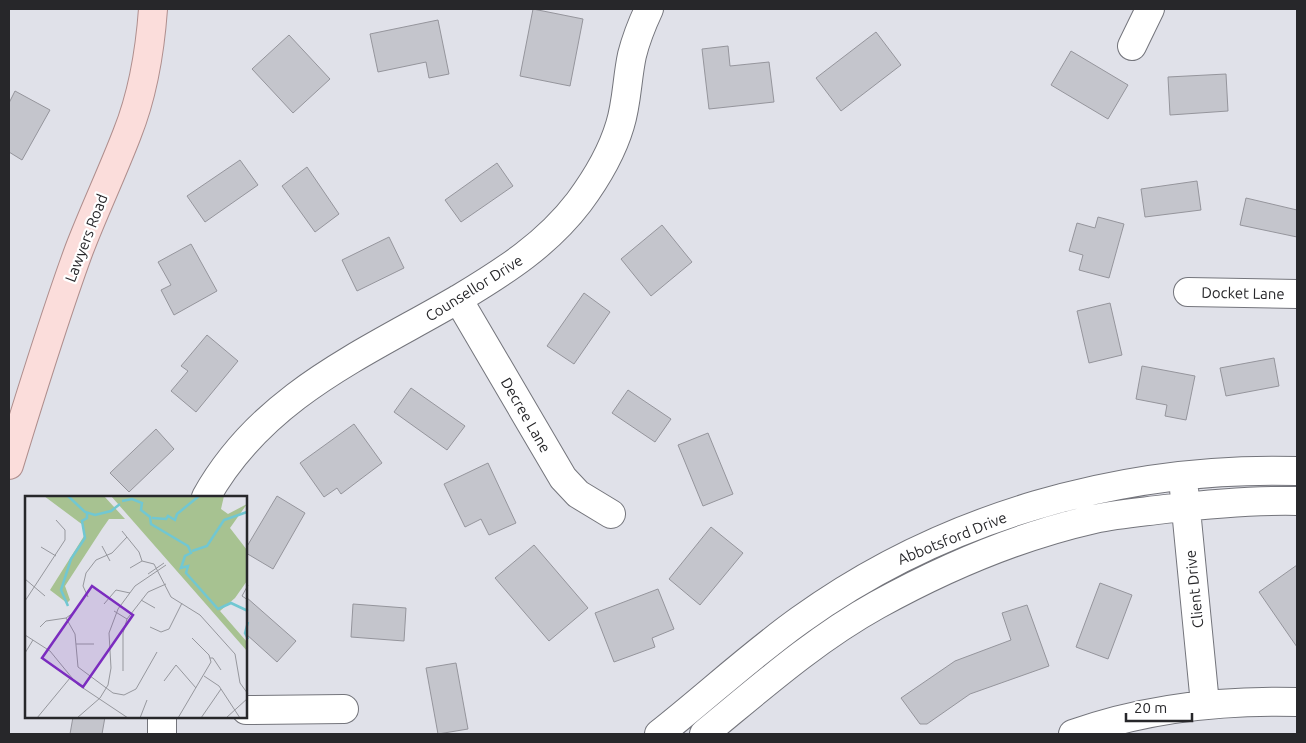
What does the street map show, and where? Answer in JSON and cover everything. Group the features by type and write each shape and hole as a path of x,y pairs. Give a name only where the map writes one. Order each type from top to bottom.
{"main road":[{"name":"Lawyers Road","path":"9,466 38,371 80,249 128,133 141,92 150,43 153,9"}],"street":[{"name":"Counsellor Drive","path":"207,496 239,447 269,416 302,390 507,270 540,245 579,202 591,185 613,144 620,125 632,55 649,9"},
{"path":"1132,46 1150,9"},
{"name":"Docket Lane","path":"1188,292 1297,294"},
{"name":"Decree Lane","path":"458,299 563,478 578,494 611,514"},
{"name":"Abbotsford Drive","path":"659,734 800,620 892,563 985,522 1047,501 1090,490 1182,474 1255,470 1297,471"},
{"name":"Client Drive","path":"1182,474 1205,704"},
{"name":"Abbotsford Drive","path":"704,734 790,665 876,606 933,577 997,550 1060,528 1095,519 1246,500 1297,501"},
{"path":"1073,734 1147,713 1205,704 1244,701 1297,702"},
{"path":"248,710 344,709"},
{"path":"162,718 162,734"}],"building":[{"path":"533,9 583,19 570,86 520,76"},
{"path":"438,20 449,74 429,78 426,62 378,72 370,34"},
{"path":"876,32 901,65 841,111 816,78"},
{"path":"289,35 330,79 293,113 252,69"},
{"path":"728,46 730,66 769,62 774,102 709,109 702,49"},
{"path":"1071,51 1128,85 1108,119 1051,85"},
{"path":"1226,74 1228,111 1170,115 1168,77"},
{"path":"15,91 50,110 22,160 9,152 9,103"},
{"path":"240,160 258,185 205,222 187,196"},
{"path":"497,163 513,186 461,222 445,200"},
{"path":"307,167 339,214 315,232 282,186"},
{"path":"1197,181 1201,210 1145,217 1141,189"},
{"path":"1246,198 1297,210 1297,237 1240,225"},
{"path":"1098,217 1124,224 1109,278 1079,270 1083,255 1069,251 1077,223 1095,228"},
{"path":"662,225 692,262 651,296 621,259"},
{"path":"389,237 404,268 357,291 342,260"},
{"path":"191,244 217,291 174,315 161,290 171,285 158,262"},
{"path":"584,293 610,312 574,364 547,346"},
{"path":"1110,303 1122,355 1089,363 1077,311"},
{"path":"207,335 238,361 196,412 171,391 188,371 181,366"},
{"path":"1274,358 1279,386 1226,396 1220,368"},
{"path":"1142,366 1195,376 1186,420 1165,416 1167,405 1136,399"},
{"path":"411,388 465,426 447,450 394,412"},
{"path":"628,390 671,419 655,442 612,413"},
{"path":"354,424 382,463 341,494 337,488 324,497 300,463"},
{"path":"156,429 174,449 129,492 110,473"},
{"path":"708,433 733,494 703,506 678,445"},
{"path":"488,463 516,523 489,535 481,519 465,527 444,484"},
{"path":"277,496 305,513 273,569 248,554 248,545"},
{"path":"711,527 743,553 700,605 669,579"},
{"path":"534,545 588,608 549,641 495,578"},
{"path":"1297,565 1297,647 1259,592"},
{"path":"1100,583 1132,595 1108,659 1076,647"},
{"path":"658,589 674,629 652,638 655,647 614,662 595,613"},
{"path":"248,599 296,641 277,662 248,636"},
{"path":"353,604 406,608 404,641 351,637"},
{"path":"1027,605 1049,666 970,694 927,724 920,724 901,698 955,661 1011,640 1002,613"},
{"path":"456,663 468,729 438,734 426,668"},
{"path":"73,718 105,718 102,734 70,734"}]}
